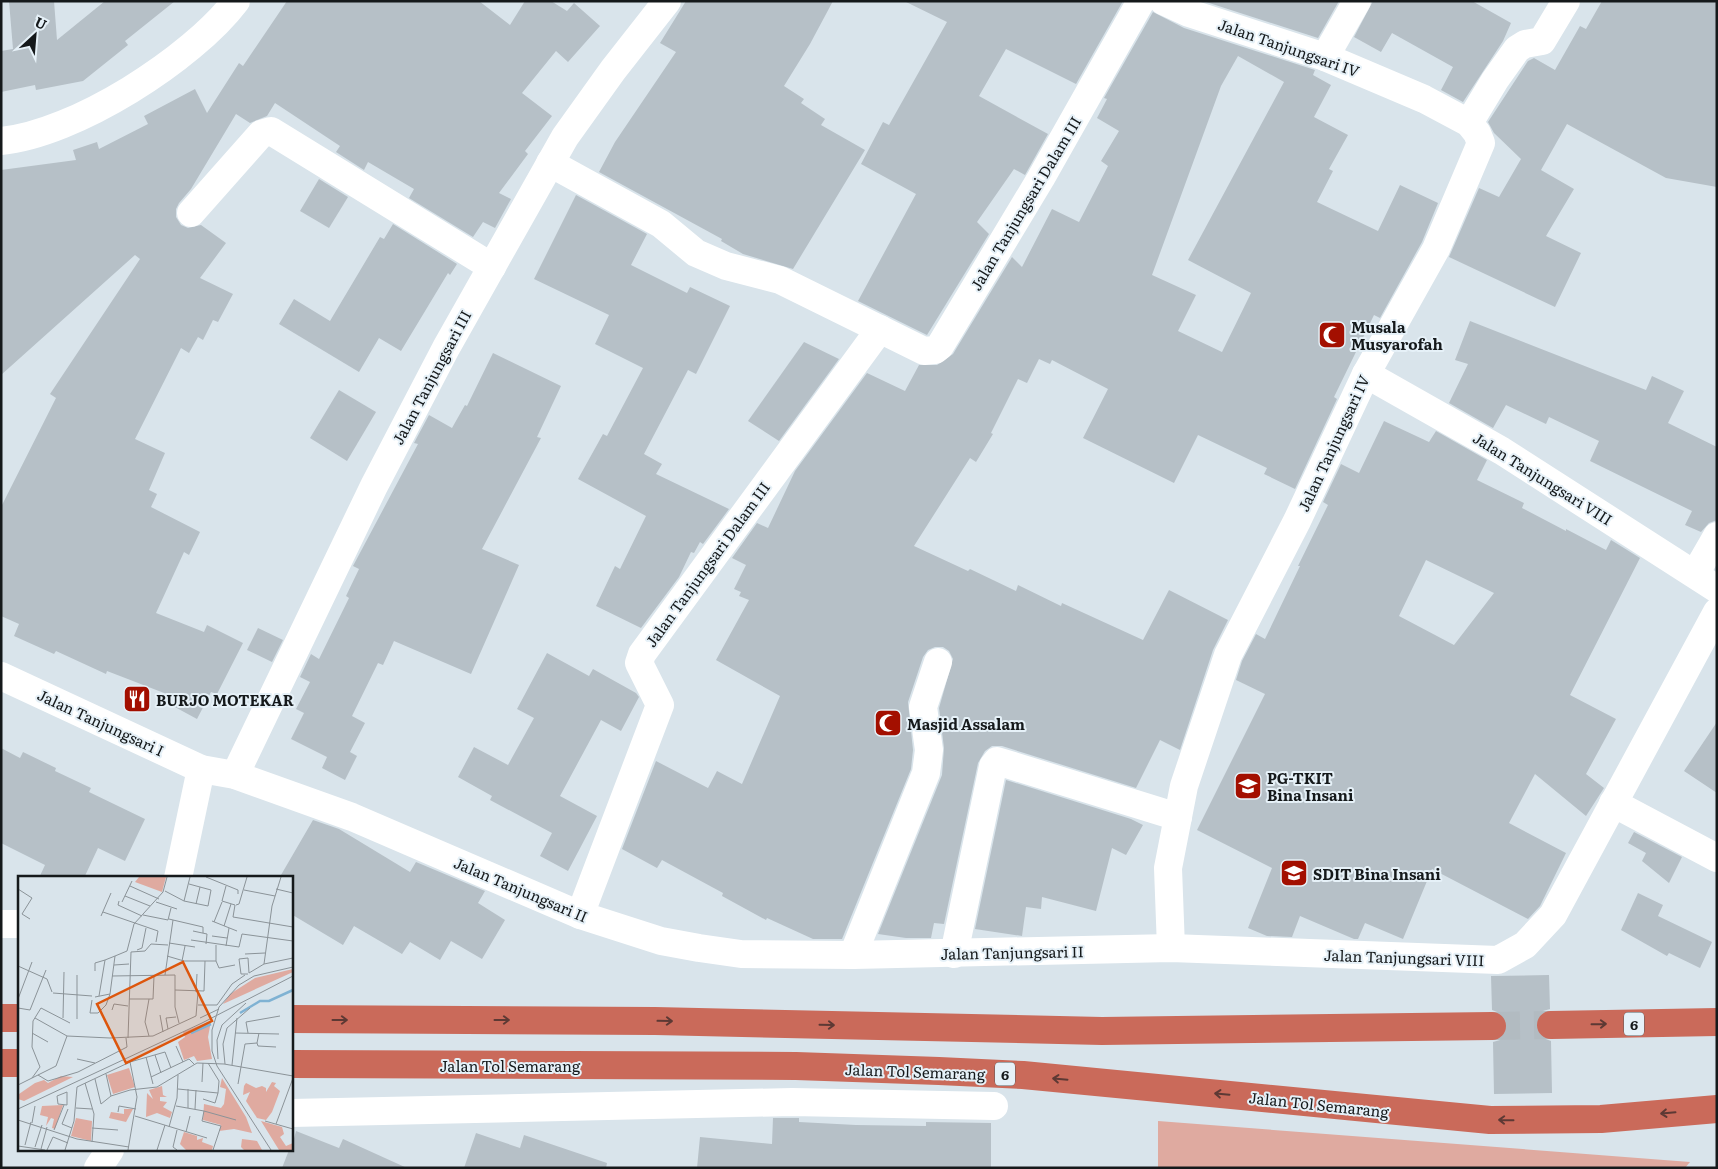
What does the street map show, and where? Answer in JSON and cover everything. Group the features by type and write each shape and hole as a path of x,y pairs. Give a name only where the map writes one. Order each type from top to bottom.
{"highway":[{"path":"1,1018 18,1018"},
{"path":"292,1019 656,1021 1102,1031 1492,1026"},
{"name":"6","path":"1551,1025 1717,1022"},
{"path":"1,1063 18,1062"},
{"name":"Jalan Tol Semarang","path":"292,1064 786,1066 939,1071 1022,1075 1490,1120 1601,1119 1717,1109"}],"street":[{"path":"1,141 24,139 90,113 140,85 220,22 236,1"},
{"name":"Jalan Tanjungsari III","path":"235,776 412,410 565,137 612,70 667,1"},
{"name":"Jalan Tanjungsari Dalam III","path":"550,163 661,224 696,253 726,266 780,280 924,351 935,350 940,346 1042,178 1142,1"},
{"name":"Jalan Tanjungsari IV","path":"1164,1 1198,16 1325,57 1424,99 1469,123 1478,132 1481,143 1436,249 1366,374 1296,521 1228,655 1184,786 1178,816 1168,868 1171,948"},
{"path":"1325,57 1357,1"},
{"path":"1469,123 1511,56 1525,44 1542,41 1566,1"},
{"path":"191,212 261,134 271,131 492,267"},
{"name":"Jalan Tanjungsari Dalam III","path":"580,915 660,705 639,663 642,654 880,329"},
{"name":"Jalan Tanjungsari VIII","path":"1366,374 1502,451 1706,582"},
{"path":"1706,582 1717,536"},
{"name":"Jalan Tanjungsari VIII","path":"1171,948 1498,960 1526,945 1553,915 1717,612"},
{"path":"853,955 926,772 929,750 922,708 938,662"},
{"name":"Jalan Tanjungsari I","path":"1,676 201,768"},
{"path":"954,954 993,766 997,761 1178,816"},
{"path":"178,876 201,768"},
{"name":"Jalan Tanjungsari II","path":"201,768 235,776 352,816 580,915 661,941 741,954 954,954 1171,948"},
{"path":"1613,803 1717,858"},
{"path":"1,924 18,924"},
{"path":"292,1113 792,1102 994,1106"},
{"path":"98,1168 109,1152"}],"shaded area":[{"path":"1158,1121 1690,1162 1685,1168 1158,1168"}],"building":[{"path":"9,1 54,1 57,40 105,1 175,1 125,41 128,45 83,81 36,90 35,85 1,92 1,51 13,49"},
{"path":"287,1 479,1 510,25 525,1 551,1 567,11 574,3 600,26 568,62 556,51 522,93 552,116 525,151 528,154 499,193 511,199 495,228 483,222 473,237 409,198 414,189 368,162 364,170 336,152 340,146 275,103 267,116 250,123 236,114 191,189 179,203 176,209 176,217 181,225 188,228 201,225 226,243 200,278 233,294 218,322 213,320 203,340 198,337 189,353 181,348 135,439 165,453 149,490 157,494 151,507 200,532 189,555 184,552 156,613 204,632 207,625 243,643 217,694 211,692 197,719 173,706 177,698 107,671 106,674 56,651 54,654 14,636 19,624 1,616 1,507 56,398 50,394 140,259 135,255 1,375 1,170 76,160 73,150 97,142 99,149 148,124 144,116 195,89 207,113 239,63 243,66"},
{"path":"686,1 833,1 810,44 784,86 804,99 801,103 825,119 821,125 865,150 793,269 743,254 721,241 722,239 599,172 615,142 676,52 660,43"},
{"path":"904,1 1123,1 1076,84 1006,49 979,96 1048,134 1025,175 1014,169 977,222 989,234 927,335 858,301 916,194 861,164 883,122 889,125 947,22"},
{"path":"1203,1 1339,1 1318,38"},
{"path":"1373,1 1472,1 1511,23 1503,41 1463,102 1441,90 1453,67 1392,33 1381,52 1354,37"},
{"path":"1602,1 1717,1 1717,187 1666,178 1567,124 1541,170 1574,189 1546,236 1581,253 1555,307 1449,257 1479,188 1499,197 1521,159 1494,133 1488,122 1528,61 1534,58 1555,70 1580,26 1586,29"},
{"path":"1153,12 1184,28 1315,70 1313,75 1331,85 1314,117 1348,135 1329,169 1333,171 1317,202 1378,231 1400,185 1438,203 1422,242 1380,318 1374,315 1334,397 1337,399 1295,489 1264,474 1267,468 1198,435 1174,483 1083,438 1108,389 1052,360 1050,364 1039,359 1027,383 1018,379 991,433 993,434 976,462 970,458 914,546 968,571 970,569 1016,591 1018,585 1061,606 1062,603 1143,640 1169,590 1228,620 1213,650 1180,750 1160,740 1136,788 1002,746 992,746 985,751 978,763 944,924 934,923 931,938 906,938 878,934 942,775 944,748 939,708 953,659 949,651 943,647 935,647 928,650 923,657 908,702 913,750 911,769 842,939 813,939 767,918 766,920 722,896 723,893 662,860 657,868 622,849 656,761 708,788 717,771 742,784 780,696 716,660 749,600 739,596 741,592 734,589 746,565 732,558 757,523 768,528 795,471 867,373 905,391 919,365 937,365 953,354 1012,257 1022,267 1052,209 1079,222 1108,166 1101,161 1119,131 1097,118 1107,99 1104,98","holes":["1238,56 1284,82 1188,260 1251,293 1222,352 1178,331 1196,295 1152,275 1221,86"]},
{"path":"319,179 348,197 329,228 300,211"},
{"path":"576,195 647,234 631,265 687,293 690,287 730,306 696,374 688,370 644,454 662,464 656,474 729,509 703,544 700,542 694,553 691,552 679,577 641,628 596,606 615,566 620,569 646,516 578,479 603,434 607,436 643,368 595,344 609,315 534,279"},
{"path":"393,224 457,264 450,275 448,273 401,351 379,338 359,372 279,324 294,299 330,321 380,237 384,239"},
{"path":"1470,321 1646,390 1652,376 1684,391 1668,423 1717,447 1717,520 1709,523 1701,532 1685,525 1692,511 1590,461 1599,441 1549,417 1546,424 1506,405 1493,428 1449,403 1468,364 1455,360"},
{"path":"804,342 839,359 779,441 748,421"},
{"path":"493,353 561,386 537,437 541,438 482,549 519,565 471,674 394,641 383,665 378,663 352,716 365,723 350,752 357,756 345,780 322,768 327,757 291,739 304,713 296,709 310,682 300,677 311,654 319,659 349,598 346,596 359,569 353,566 418,444 414,443 429,415 452,428 465,405 467,406"},
{"path":"339,390 376,412 347,461 310,438"},
{"path":"1384,421 1429,442 1436,431 1487,460 1477,480 1524,503 1522,508 1566,531 1566,529 1606,550 1611,540 1640,558 1570,695 1616,719 1586,774 1604,788 1586,816 1535,774 1509,823 1566,853 1540,906 1528,919 1432,869 1403,939 1365,923 1358,939 1354,939 1300,916 1292,937 1267,936 1248,928 1272,868 1197,830 1265,694 1236,680 1242,661 1256,634 1265,639 1328,505 1323,502 1341,464 1359,473","holes":["1426,560 1494,593 1454,645 1399,616"]},
{"path":"258,628 283,640 272,662 247,650"},
{"path":"547,653 589,676 593,669 636,693 639,697 621,731 601,720 560,796 597,816 568,871 540,856 552,833 490,800 492,796 458,777 474,747 508,765 534,718 517,709"},
{"path":"1717,722 1717,793 1684,771"},
{"path":"1,748 20,758 23,752 56,768 55,771 91,788 89,792 145,819 125,861 98,848 85,876 40,876 45,865 1,843"},
{"path":"1006,780 1131,819 1143,825 1126,855 1112,848 1096,911 1042,897 1041,909 1026,907 1022,936 975,929"},
{"path":"313,820 339,829 410,872 416,862 485,891 478,903 505,920 482,959 451,941 440,960 410,942 402,954 354,926 343,945 292,915 292,876 281,875"},
{"path":"1634,832 1682,857 1669,883 1642,861 1646,853 1628,843"},
{"path":"1638,893 1663,905 1658,916 1712,942 1700,968 1669,953 1667,956 1621,930"},
{"path":"1549,975 1550,1009 1543,1011 1538,1017 1535,1026 1537,1033 1551,1041 1552,1093 1494,1094 1493,1042 1500,1040 1505,1034 1508,1025 1506,1018 1492,1010 1491,976"},
{"path":"773,1118 799,1118 799,1122 856,1125 926,1126 926,1122 991,1123 991,1168 697,1168 700,1137 772,1144"},
{"path":"296,1131 339,1148 343,1139 407,1168 282,1168 288,1152 292,1152"},
{"path":"476,1133 520,1148 524,1135 607,1163 606,1168 464,1168"}],"tunnel":[{"path":"1492,1026 1551,1025"}],"place":[{"name":"Musala Musyarofah","path":"1332,335"},
{"name":"BURJO MOTEKAR","path":"137,699"},
{"name":"Masjid Assalam","path":"888,723"},
{"name":"PG-TKIT Bina Insani","path":"1248,786"},
{"name":"SDIT Bina Insani","path":"1294,873"}]}
